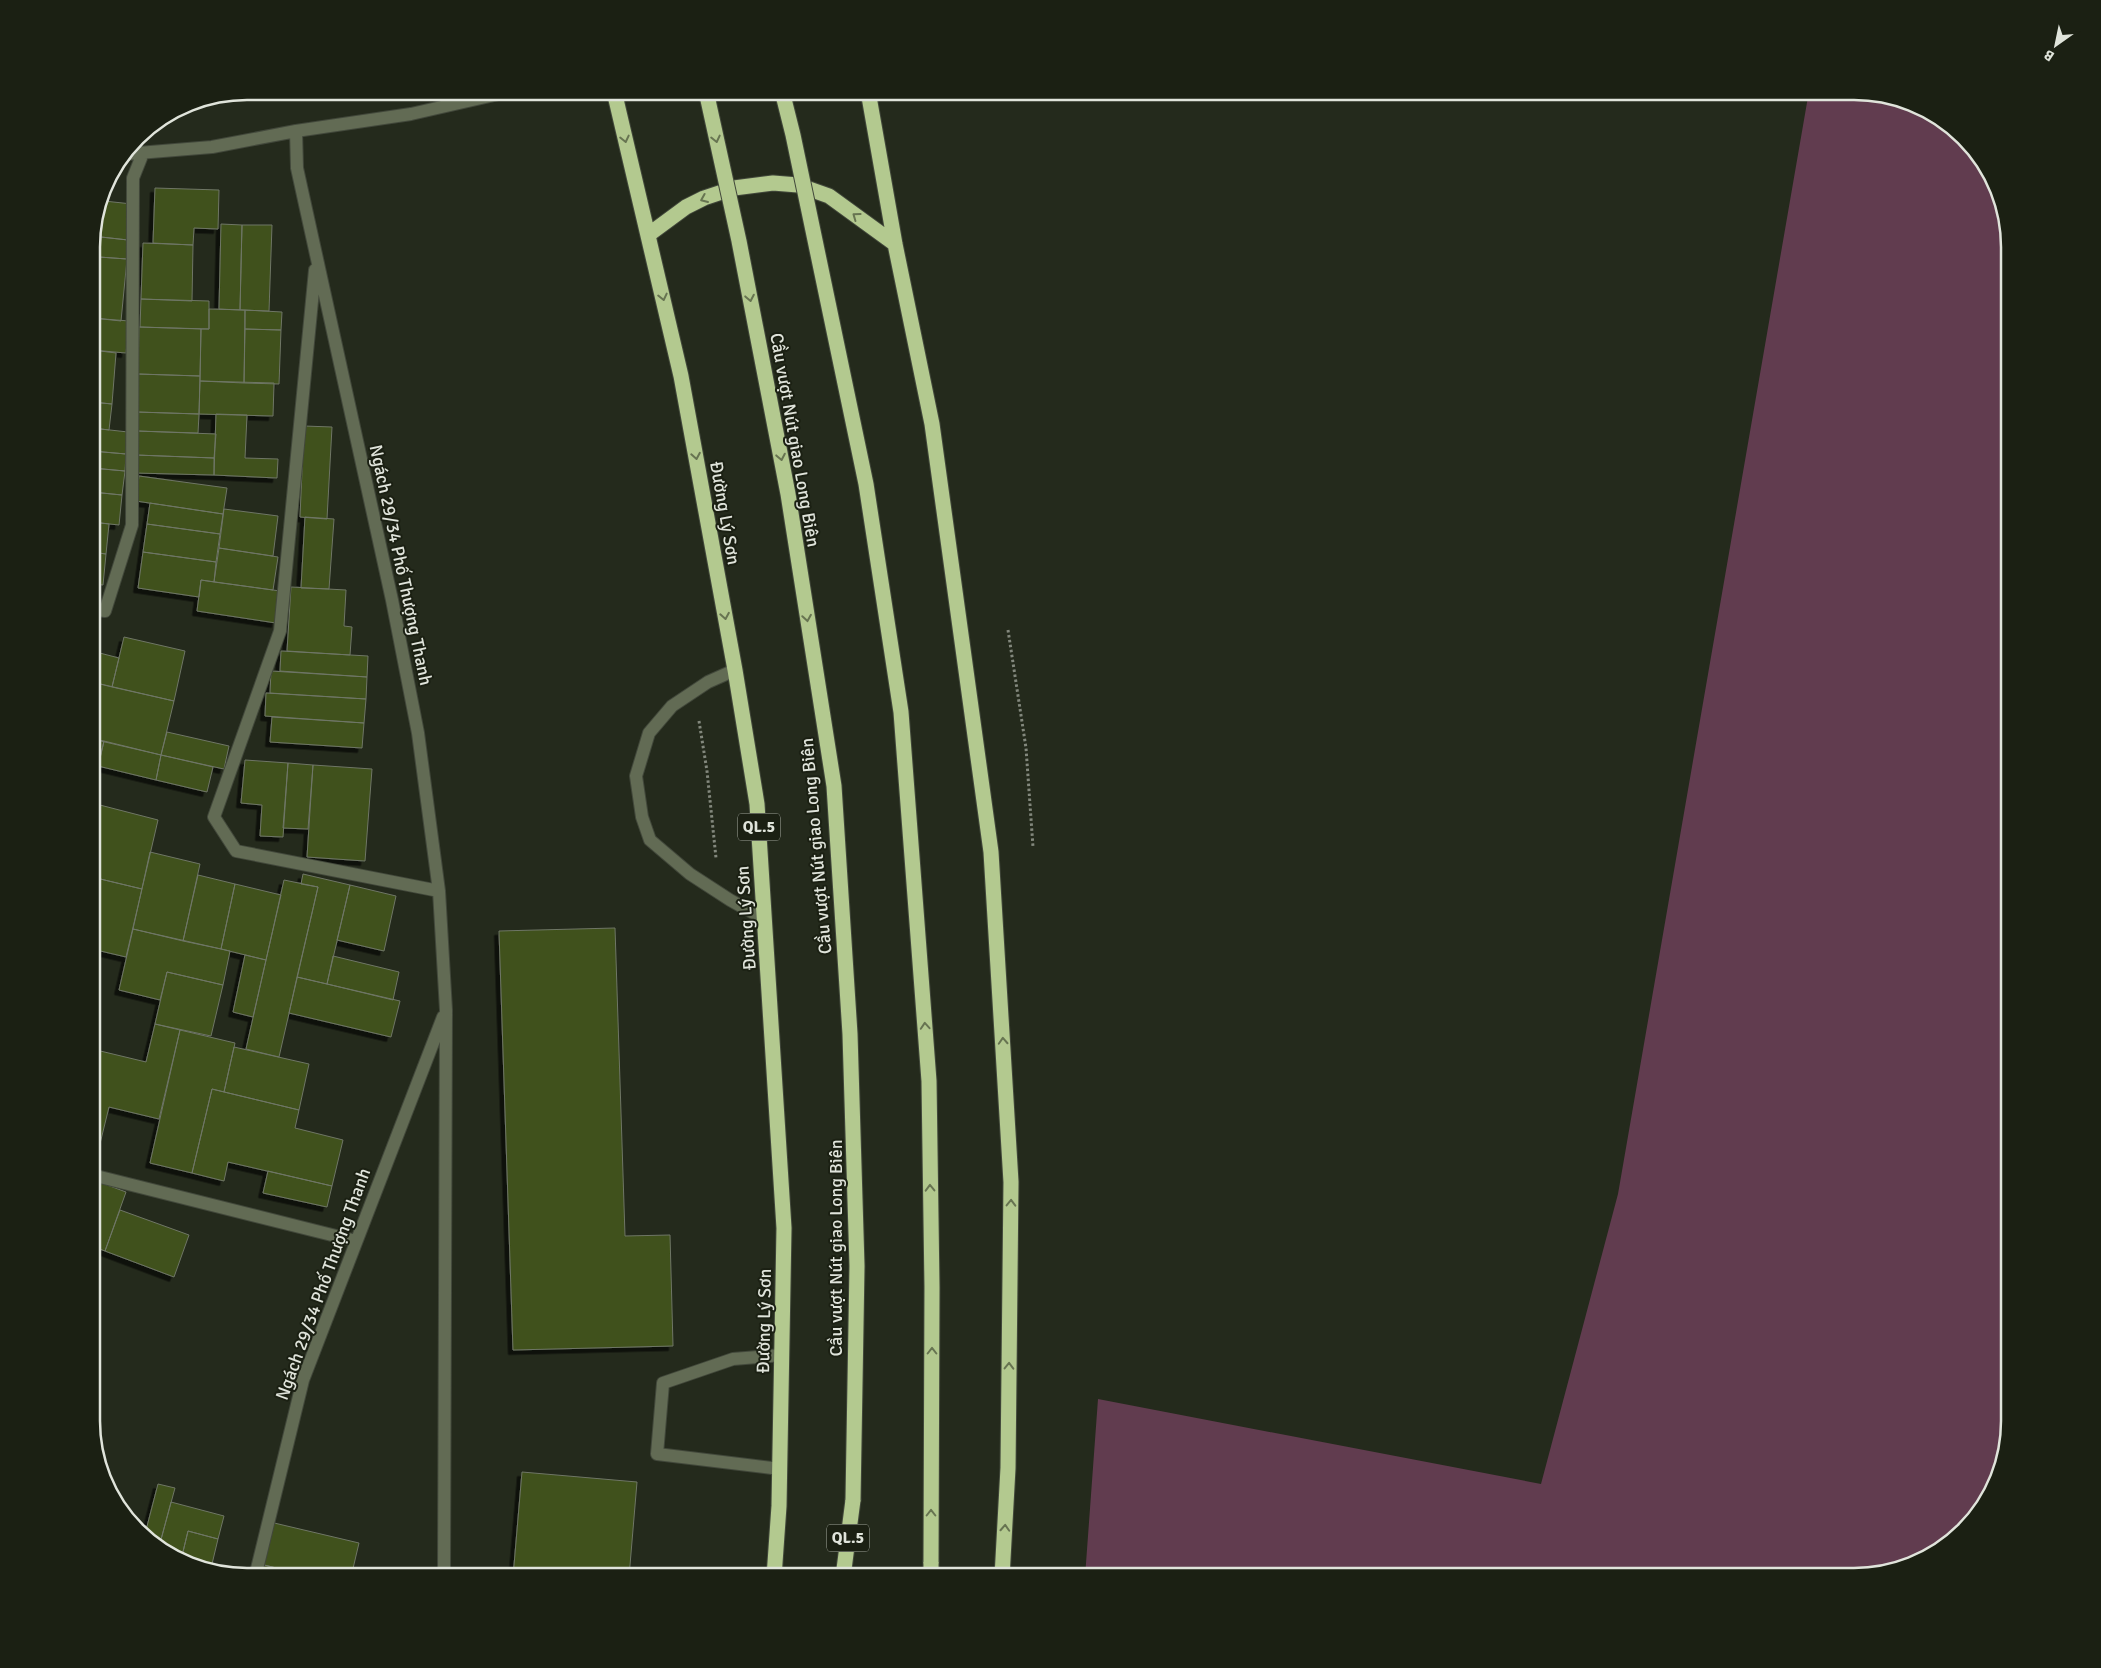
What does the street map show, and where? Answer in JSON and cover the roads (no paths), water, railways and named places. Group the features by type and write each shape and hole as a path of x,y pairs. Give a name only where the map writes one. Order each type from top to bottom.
{"highway":[{"name":"Đường Lý Sơn","path":"616,100 681,376 735,670 757,804 784,1228 779,1506 775,1568"},
{"name":"Cầu vượt Nút giao Long Biên","path":"708,100 739,241 786,484 834,786 850,1034 857,1256 853,1500 844,1568"},
{"path":"784,100 866,484 901,712 929,1081 932,1287 931,1568"},
{"path":"870,100 895,244 932,424 991,852 1011,1182 1008,1468 1002,1568"},
{"path":"648,235 686,207 704,198 734,188 773,183 798,185 829,196 895,244"}],"street":[{"path":"133,154 212,147 296,131 410,114 471,100"},
{"name":"Ngách 29/34 Phố Thượng Thanh","path":"296,131 297,168 392,600 418,733 439,891 446,1010 444,1568"},
{"path":"100,611 106,612 132,525 133,178 143,153"},
{"path":"316,258 280,631 214,817 236,851 439,891"},
{"path":"735,670 708,682 672,706 650,733 636,776 642,817 650,840 690,874 764,919"},
{"name":"Ngách 29/34 Phố Thượng Thanh","path":"257,1568 303,1380 446,1010"},
{"path":"100,1177 356,1241"},
{"path":"780,1469 657,1454 664,1383 733,1359 782,1355"}]}
